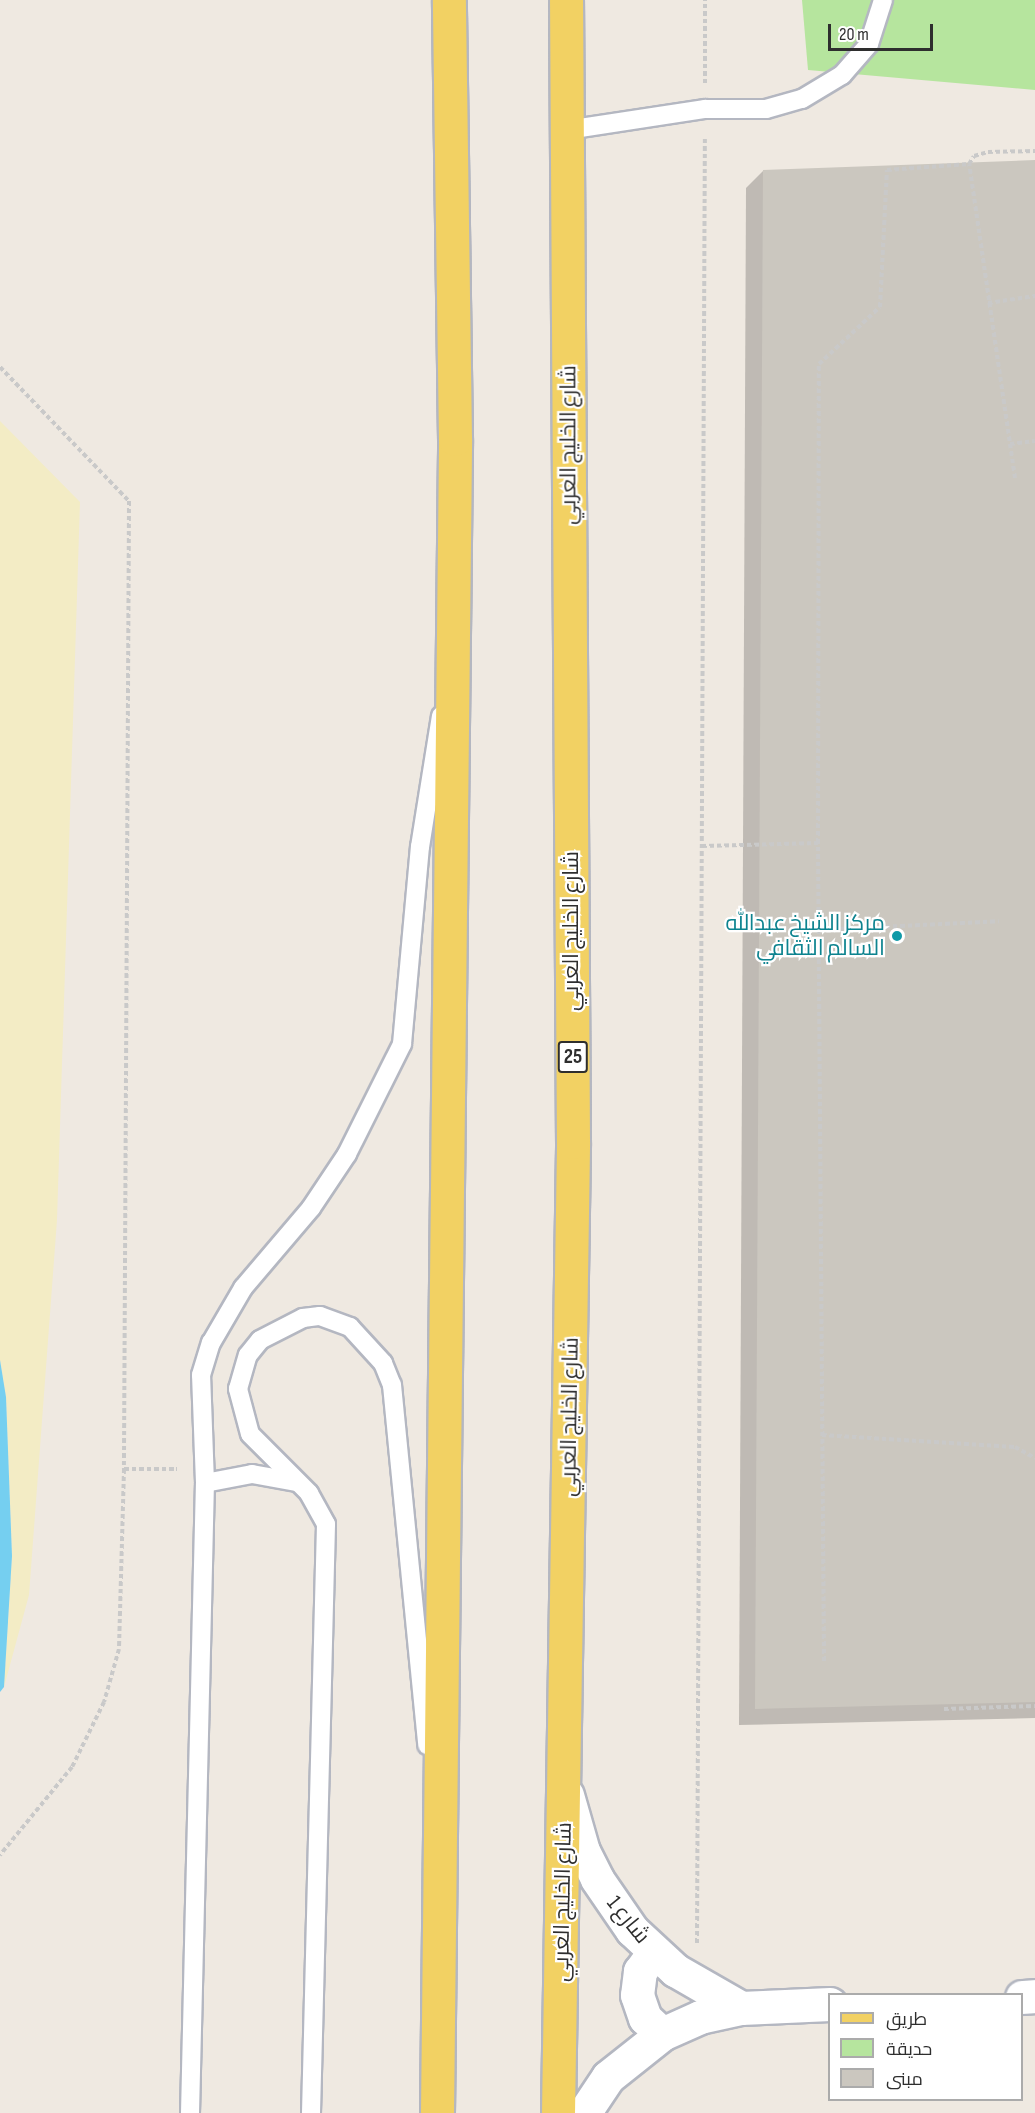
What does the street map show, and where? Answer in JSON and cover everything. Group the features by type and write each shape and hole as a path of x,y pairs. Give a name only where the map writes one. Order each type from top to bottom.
{"main road":[{"path":"437,2113 455,439 449,0"},
{"name":"شارع الخليج العربي","path":"558,2113 566,1791 573,1142 566,0"}],"street":[{"name":"شارع 1","path":"566,1791 583,1851 597,1879 626,1922 654,1952 697,1984 741,2008"},
{"path":"654,1952 640,1971 637,1995 645,2018 662,2034"},
{"path":"584,2113 608,2077 662,2034 700,2017 741,2008 828,2004"}],"lane":[{"path":"567,130 705,109 766,109 802,99 842,75 869,44 883,0"},
{"path":"192,2111 205,1476 201,1375 211,1343 243,1288 311,1208 347,1154 402,1044 432,755 453,665"},
{"path":"311,2113 326,1554 323,1514 299,1483 250,1434 238,1389 241,1371 260,1340 303,1318 320,1316 350,1327 368,1343 392,1386 441,1884"},
{"path":"205,1476 252,1474 299,1483"}],"path":[{"path":"697,1984 705,0"},
{"path":"1015,478 969,164 974,156 988,152 1035,150"},
{"path":"824,1662 818,930 819,364 880,307 887,170 969,164"},
{"path":"988,303 1035,296"},
{"path":"0,367 129,501 124,1469 119,1649 104,1702 72,1767 0,1855"},
{"path":"1010,444 1035,441"},
{"path":"701,846 818,843"},
{"path":"818,930 999,921"},
{"path":"822,1434 1015,1447 1032,1453 1035,1458"},
{"path":"124,1469 205,1476"},
{"path":"944,1709 1035,1706"}],"green space":[{"path":"802,0 1035,0 1035,90 808,70"}],"sand":[{"path":"0,421 80,502 57,1220 29,1595 4,1687 12,1556 6,1397 0,1360"}],"water":[{"path":"0,1360 6,1397 12,1556 4,1687 0,1692"}],"building":[{"name":"مركز الشيخ عبدالله السالم الثقافي","path":"1035,160 1035,1702 755,1709 763,170"}],"place":[{"name":"مركز الشيخ عبدالله السالم الثقافي","path":"897,936"}]}
